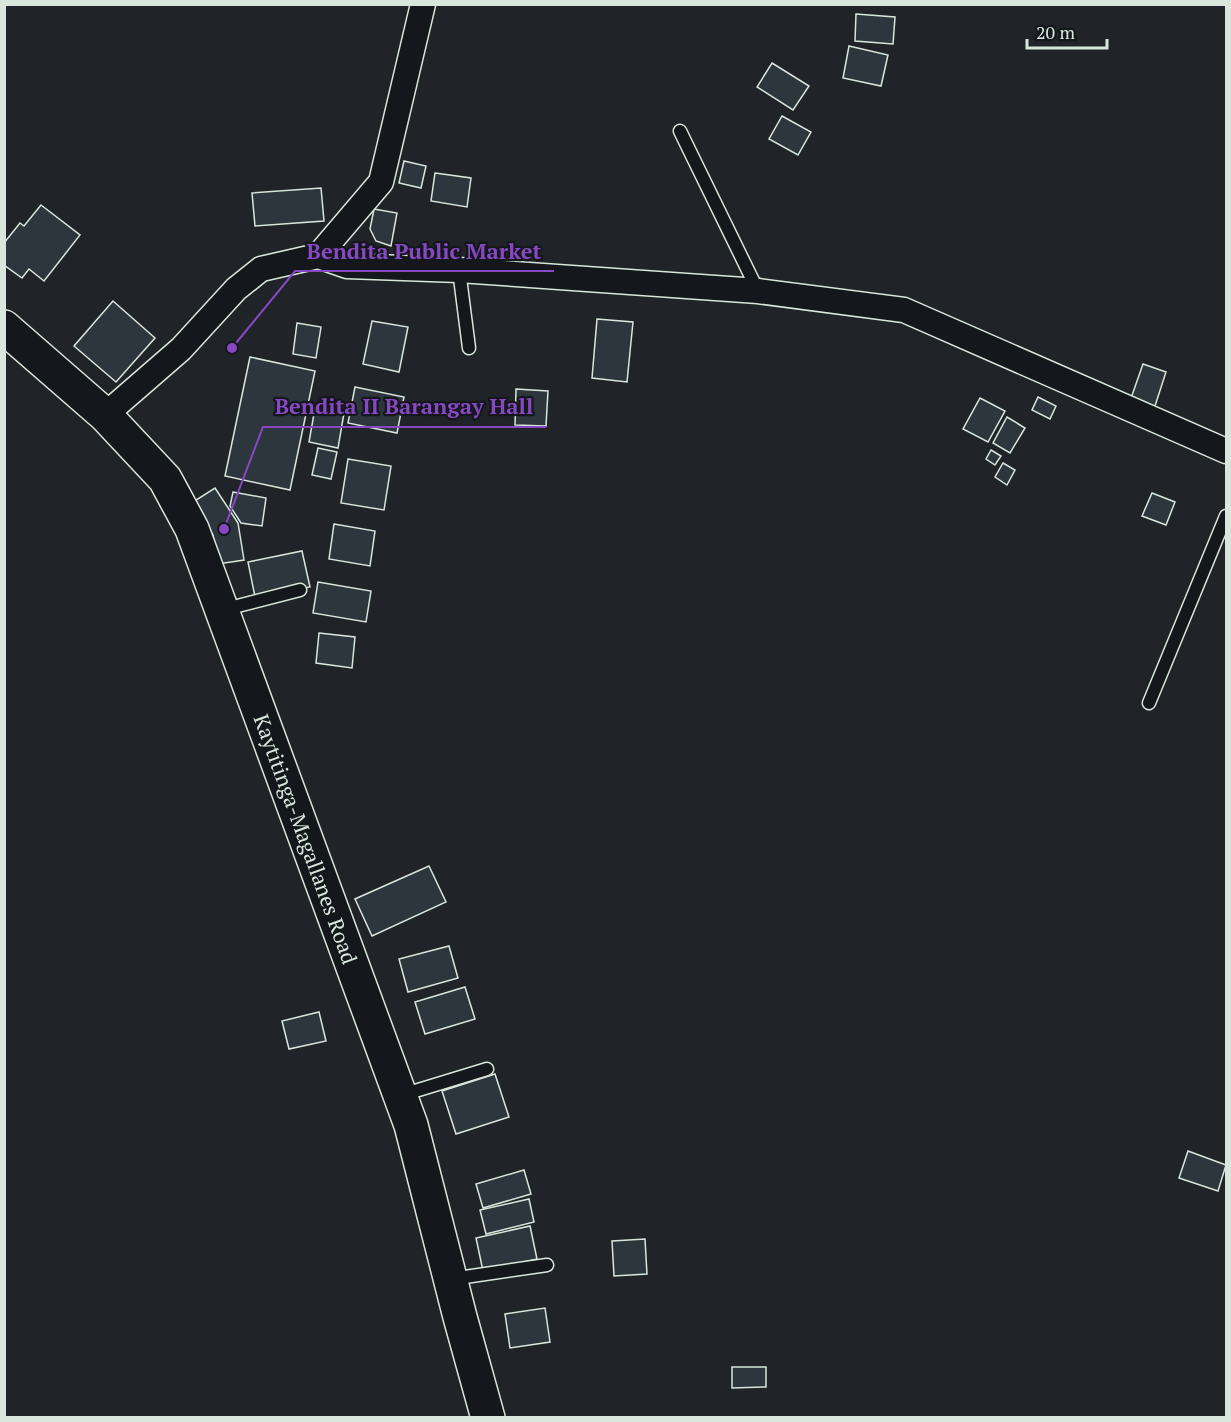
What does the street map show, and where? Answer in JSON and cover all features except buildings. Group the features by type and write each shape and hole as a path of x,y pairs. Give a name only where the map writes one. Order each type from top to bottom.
{"main road":[{"name":"Kaytitinga-Magallanes Road","path":"4,327 105,415 165,479 192,530 411,1125 488,1418"}],"street":[{"path":"318,256 381,182 423,4"},
{"path":"105,415 181,349 236,289 261,269 318,256 347,266 459,270 758,291 904,310 1227,451"}],"lane":[{"path":"680,131 758,291"},
{"path":"459,270 469,348"},
{"path":"1149,703 1227,516"},
{"path":"222,610 300,590"},
{"path":"400,1095 487,1069"},
{"path":"451,1279 547,1265"}],"shaded area":[{"path":"5,5 1226,5 1226,1417 5,1417"}],"place":[{"name":"Bendita Public Market","path":"232,348"},
{"name":"Bendita II Barangay Hall","path":"224,529"}]}
